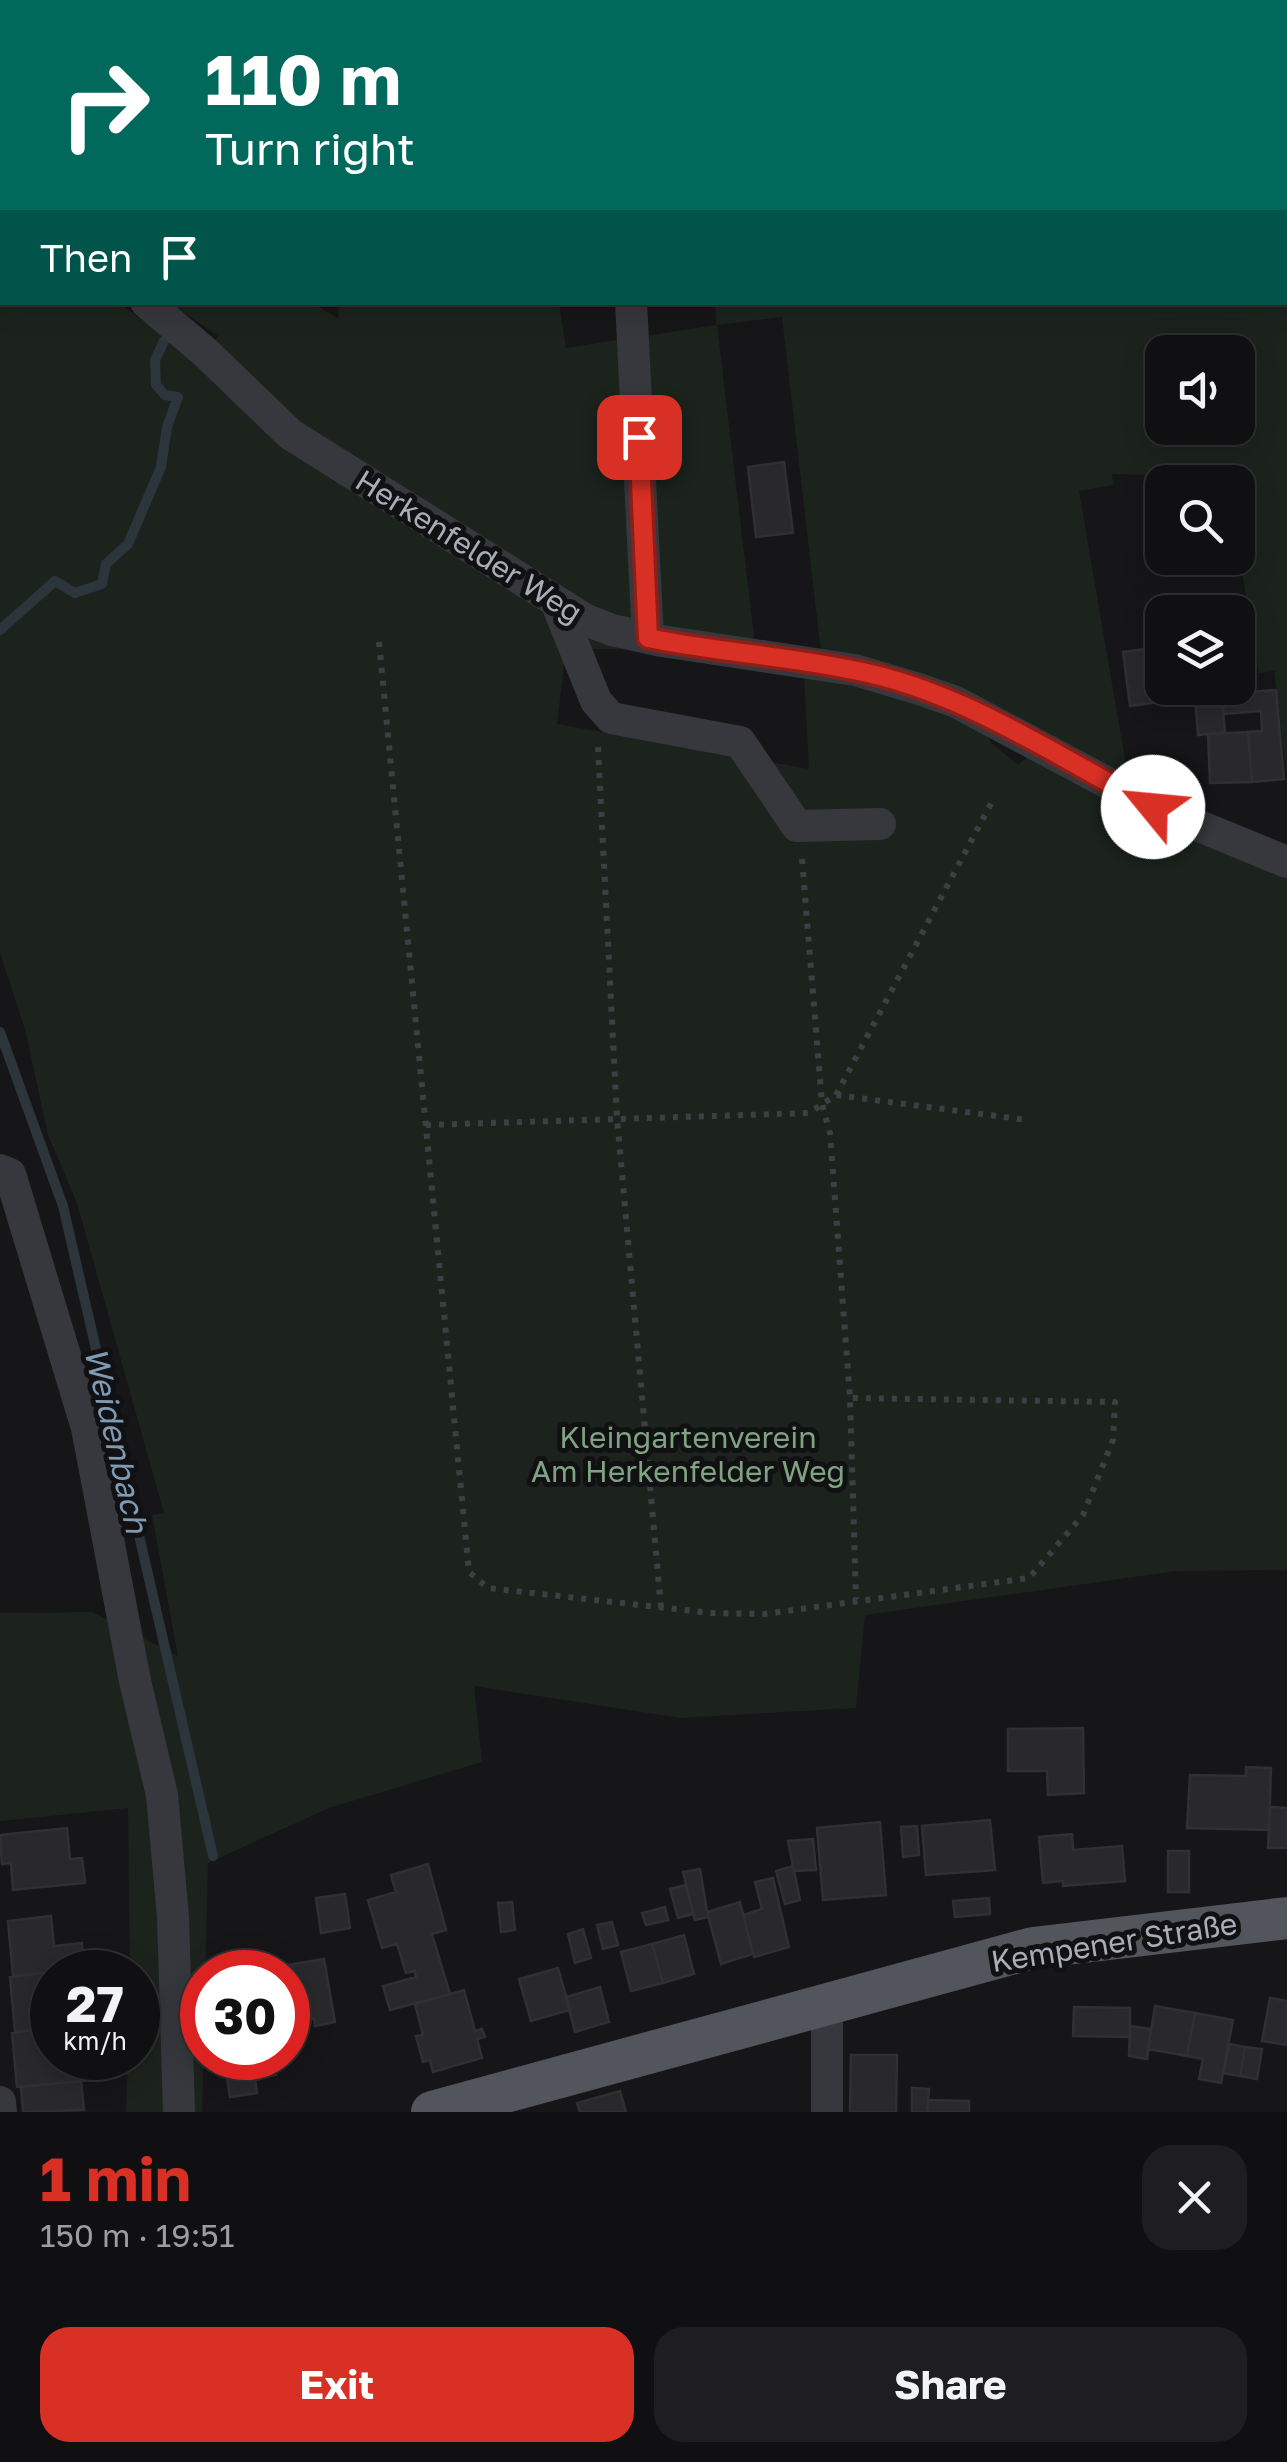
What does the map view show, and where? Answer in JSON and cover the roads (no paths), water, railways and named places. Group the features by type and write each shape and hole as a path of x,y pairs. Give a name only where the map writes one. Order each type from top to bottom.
{"main road":[{"name":"Kempener Straße","path":"432,2112 1033,1948 1287,1918"}],"street":[{"name":"Herkenfelder Weg","path":"150,305 290,434 557,604 612,630 855,670 956,702 1153,807 1287,862"},
{"path":"631,305 648,638"},
{"path":"557,604 596,701 611,718 740,742 797,826 880,824"},
{"path":"0,1170 10,1174 87,1428 135,1681 162,1795 173,1916 178,2112"},
{"path":"827,2004 827,2112"},
{"path":"0,2102 1,2112"}],"waterway":[{"name":"Weidenbach","path":"0,630 55,581 75,593 102,584 106,564 128,544 161,467 167,427 178,397 165,395 156,385 155,360 164,341"},
{"name":"Weidenbach","path":"0,1032 63,1206 213,1856"}],"park label":[{"name":"Kleingartenverein Am Herkenfelder Weg","path":"688,1454"}]}
